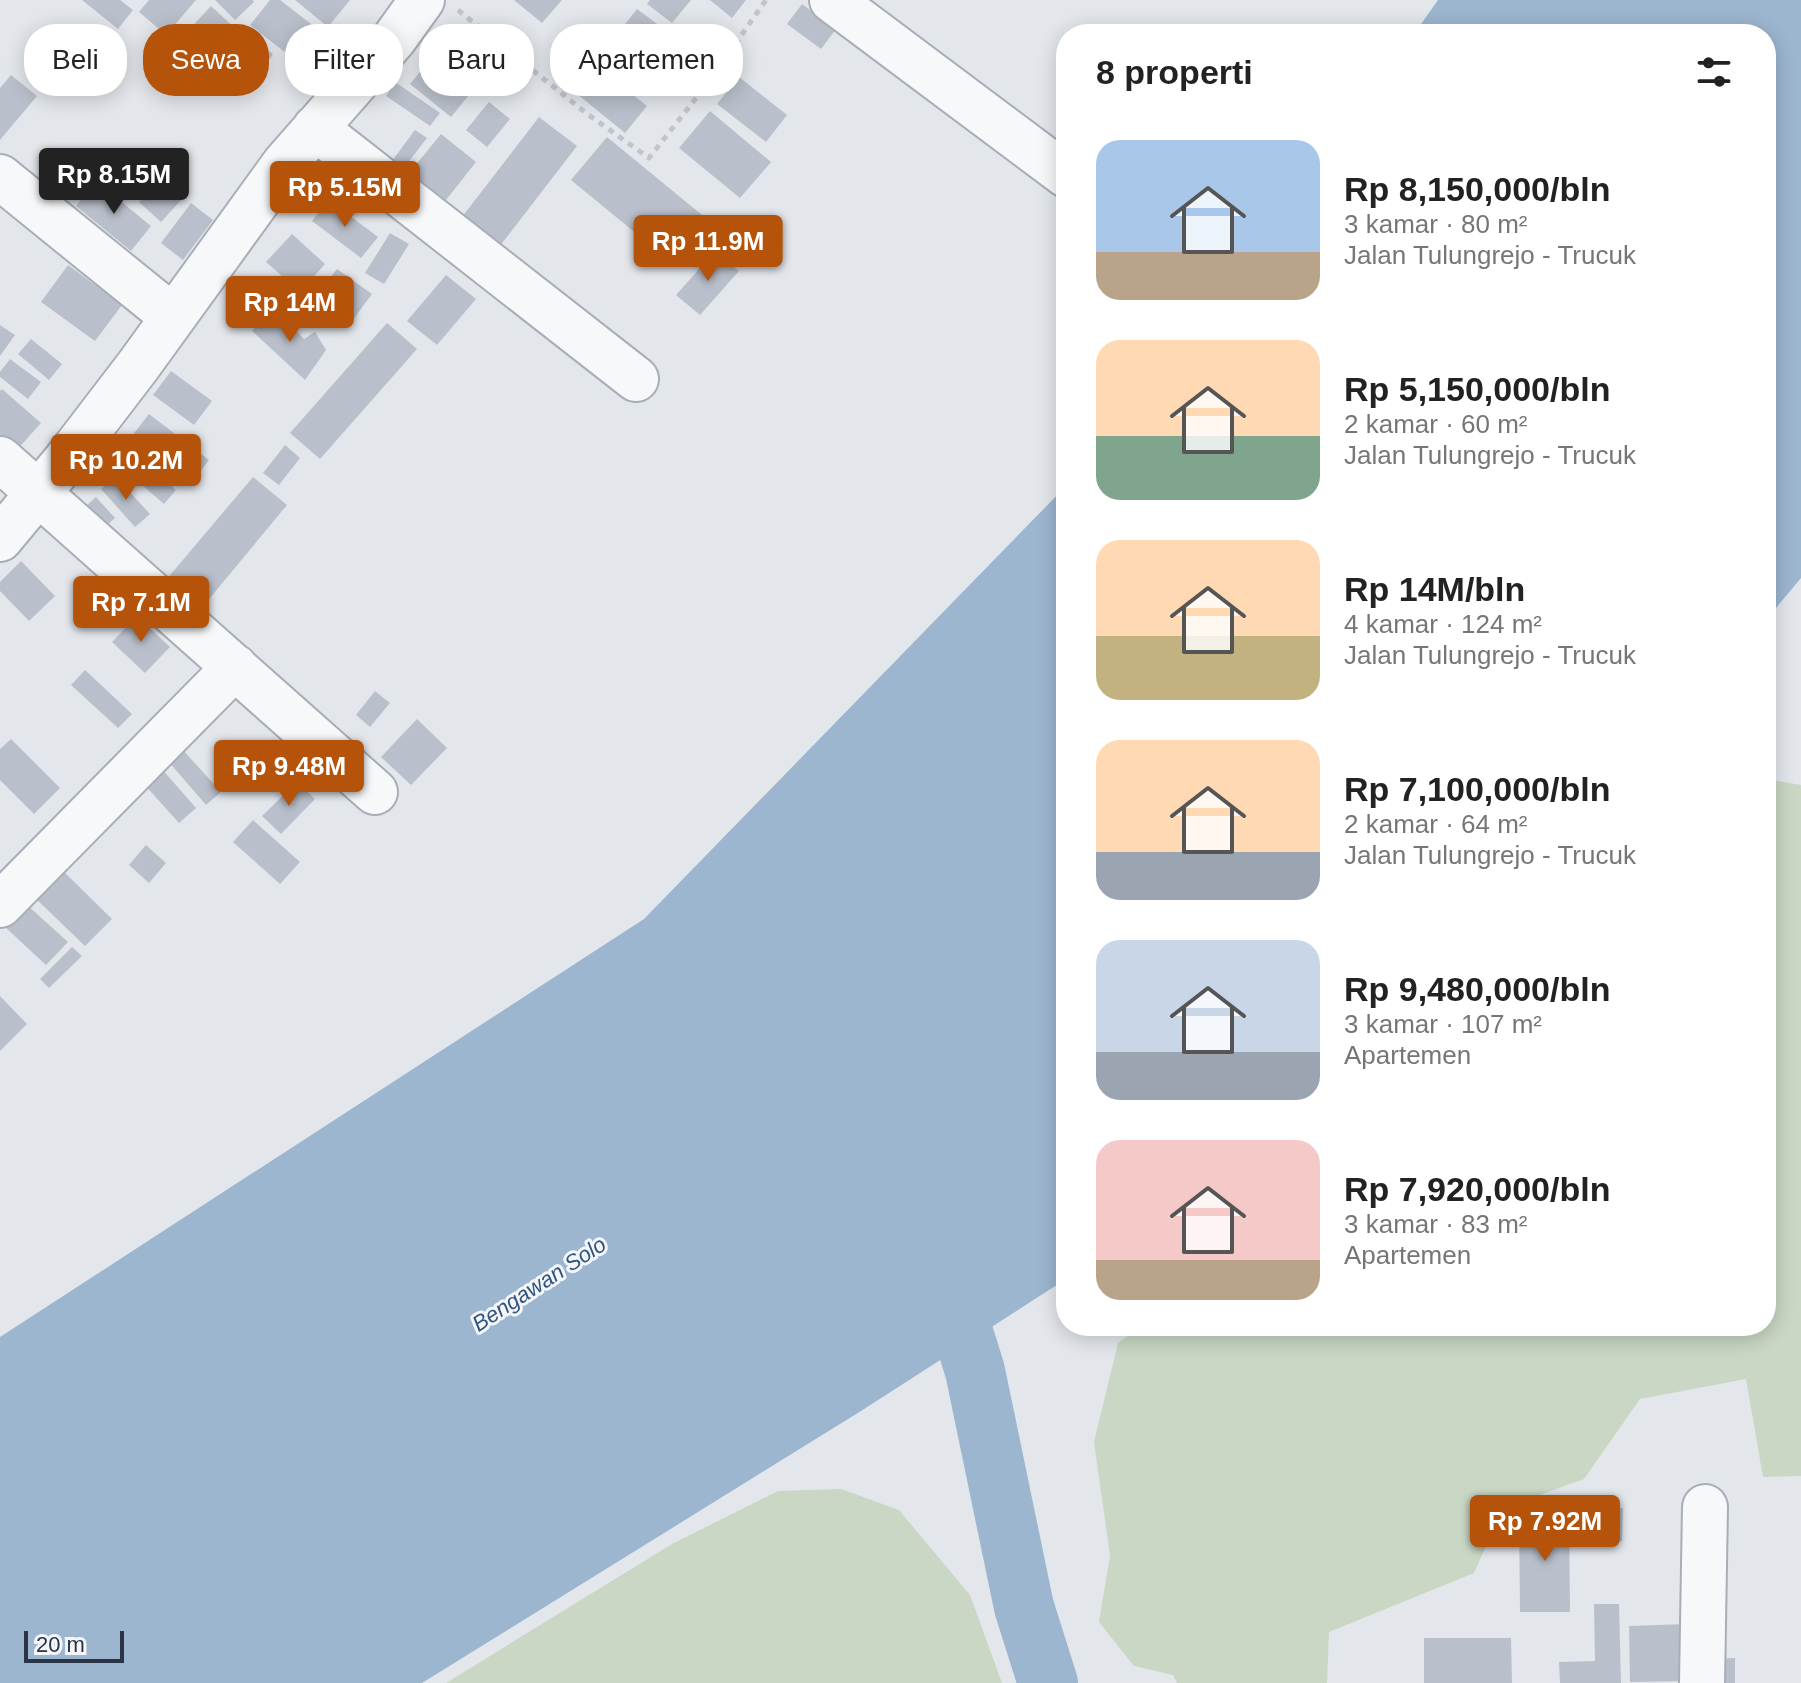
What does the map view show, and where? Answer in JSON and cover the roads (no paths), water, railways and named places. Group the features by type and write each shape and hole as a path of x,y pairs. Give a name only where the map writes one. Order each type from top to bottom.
{"street":[{"path":"832,0 1056,168"},
{"path":"0,539 102,413 285,163 394,39 440,4"},
{"path":"315,128 636,379"},
{"path":"0,177 173,317"},
{"path":"0,459 375,792"},
{"path":"0,905 235,667"},
{"path":"1702,1683 1705,1507"}],"water":[{"path":"1438,0 1801,0 1801,578 1776,608 1776,24 1421,24"},
{"name":"Bengawan Solo","path":"1056,496 1056,1285 861,1411 422,1683 0,1683 0,1337 644,919"}],"waterway":[{"path":"942,1265 975,1371 1024,1607 1048,1683"}]}
